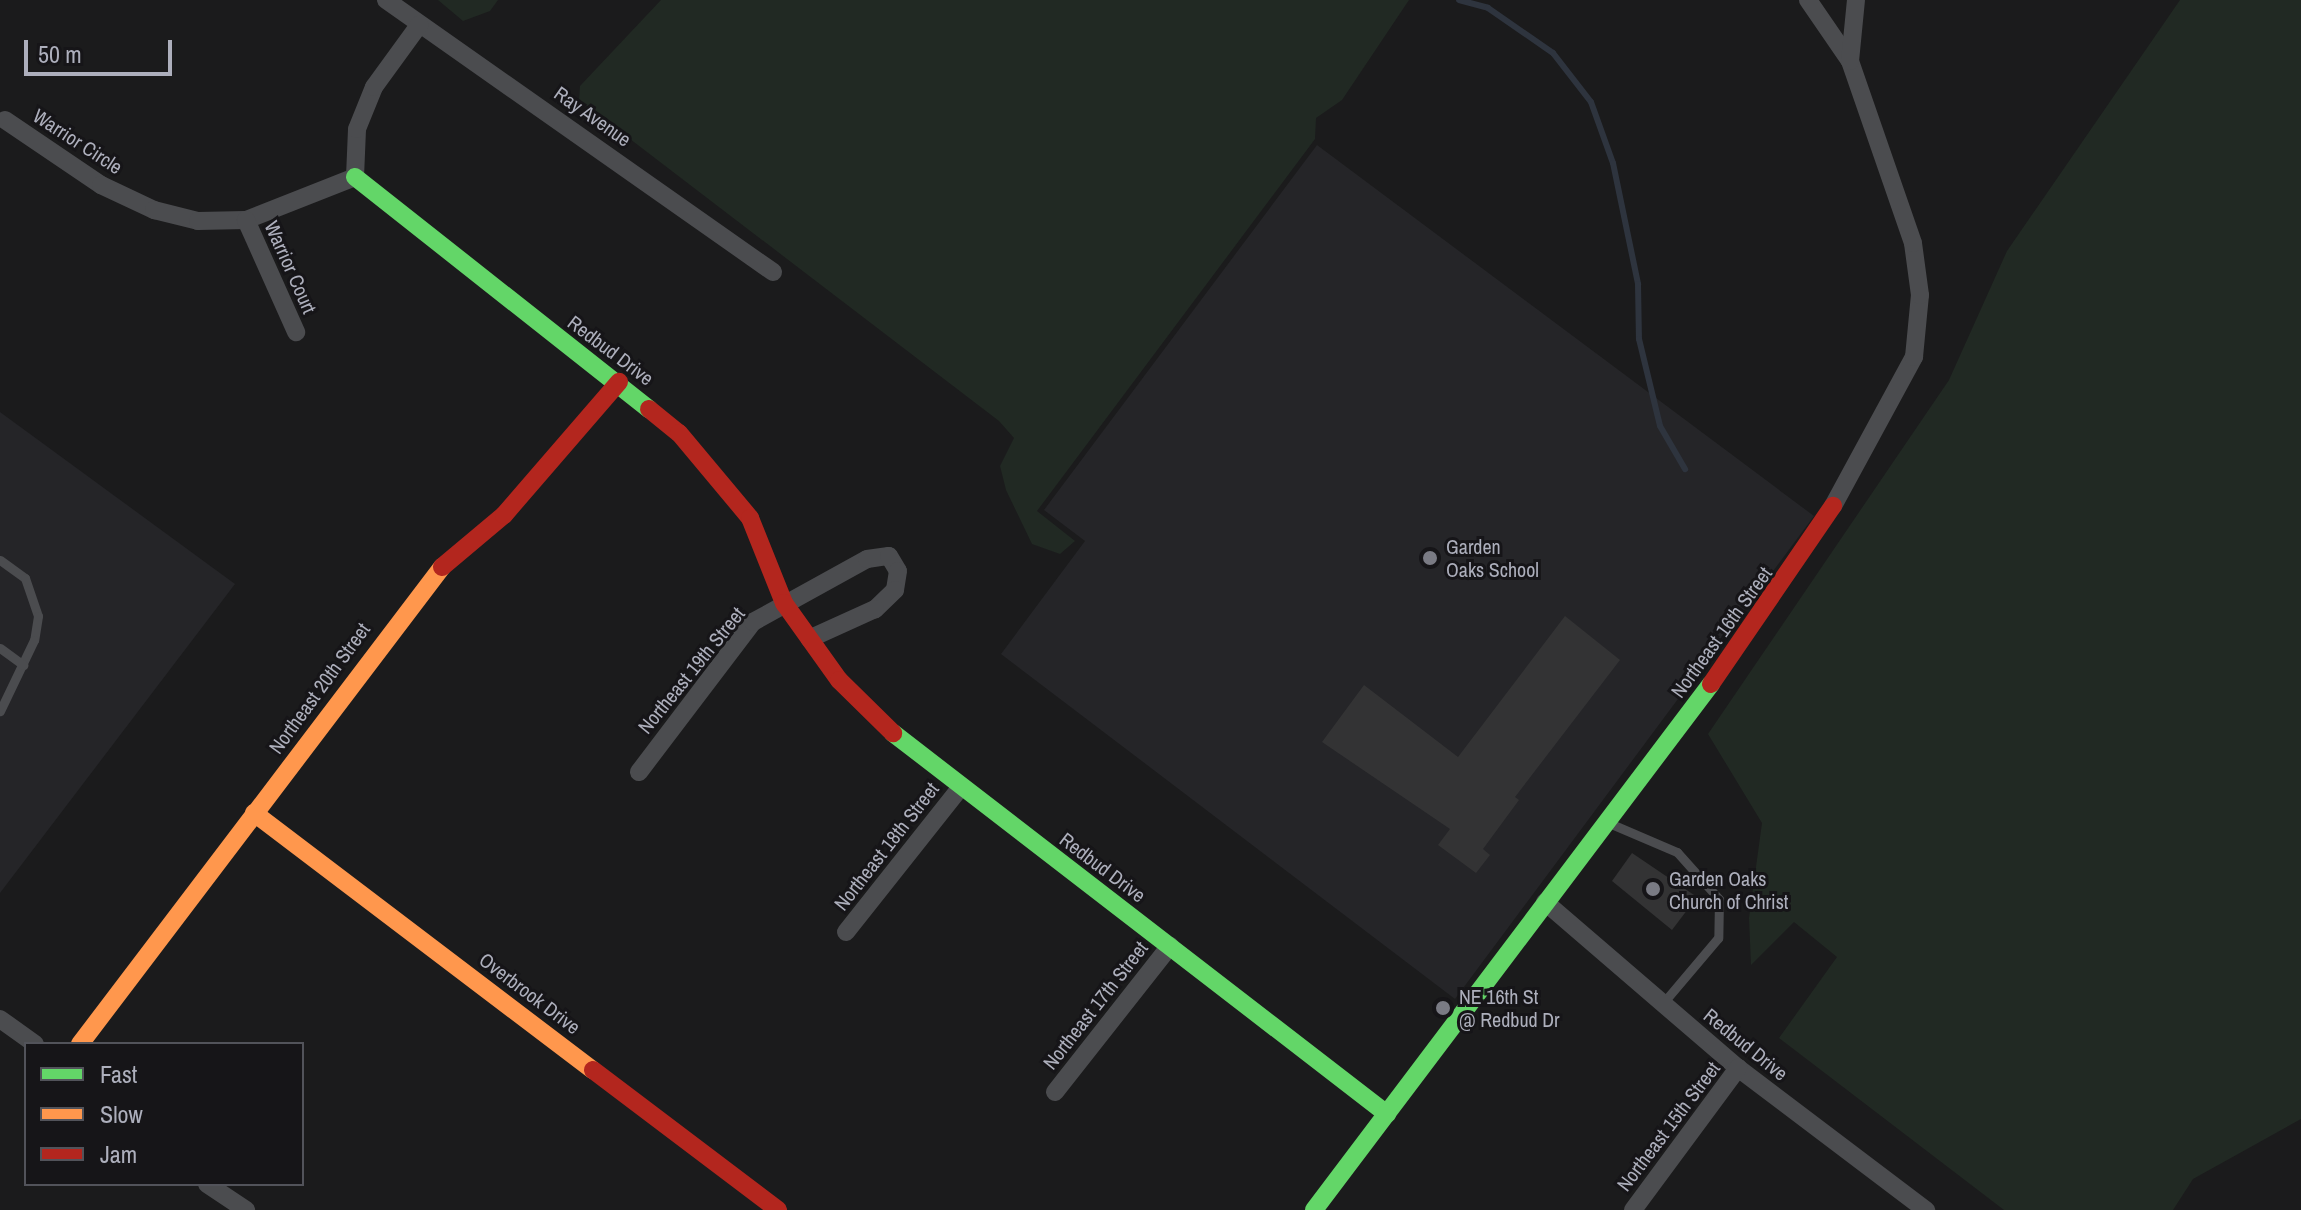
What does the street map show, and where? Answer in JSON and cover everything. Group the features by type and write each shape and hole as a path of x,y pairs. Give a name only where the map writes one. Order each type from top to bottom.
{"street":[{"name":"Ray Avenue","path":"386,0 773,272"},
{"path":"1808,0 1850,61"},
{"name":"Northeast 16th Street","path":"1314,1210 1769,607 1833,506 1914,357 1920,295 1913,243 1850,61 1856,0"},
{"path":"355,177 357,129 374,87 419,25"},
{"name":"Warrior Circle","path":"5,120 101,185 154,210 198,221 246,220 355,177"},
{"name":"Redbud Drive","path":"355,177 469,272 619,382 718,473 771,556 784,603 839,680 888,729 1387,1114"},
{"name":"Warrior Court","path":"246,220 296,332"},
{"name":"Northeast 20th Street","path":"82,1042 409,603 461,546 504,515 619,382"},
{"path":"784,603 867,559 889,556 898,571 895,590 875,609 809,639"},
{"name":"Northeast 19th Street","path":"639,772 753,622 784,603"},
{"name":"Northeast 18th Street","path":"846,932 961,787"},
{"name":"Overbrook Drive","path":"254,813 778,1210"},
{"name":"Redbud Drive","path":"1545,902 1738,1068 1926,1210"},
{"name":"Northeast 17th Street","path":"1055,1092 1170,946"},
{"path":"0,1019 32,1042"},
{"name":"Northeast 15th Street","path":"1633,1210 1738,1068"},
{"path":"210,1186 246,1210"}],"lane":[{"path":"0,560 25,578 37,605 23,665 1,708"},
{"path":"0,648 23,665"},
{"path":"1606,822 1677,852 1719,899 1718,938 1663,1004"}],"shaded area":[{"path":"438,0 498,0 490,11 463,21"},
{"path":"661,0 1409,0 1342,100 1316,118 1315,139 1037,511 1075,541 1060,554 1032,544 1006,490 1000,466 1014,438 999,421 579,100 580,86"},
{"path":"2180,0 2301,0 2301,1119 2193,1179 2173,1210 2004,1210 1779,1038 1837,957 1794,922 1751,965 1749,918 1762,823 1708,734 1949,380 2007,251"},
{"name":"Garden Oaks School","path":"1317,145 1814,516 1455,999 1001,654 1085,541 1044,510"},
{"path":"0,412 235,584 0,893"}],"building":[{"path":"1565,616 1620,660 1515,797 1519,800 1483,849 1490,855 1476,873 1438,845 1450,829 1322,742 1364,685 1458,757"},
{"path":"1632,853 1697,897 1672,930 1612,881"}],"waterway":[{"path":"1459,0 1488,8 1553,53 1591,102 1613,163 1638,284 1639,339 1660,426 1685,469"}],"traffic: fast":[{"path":"355,177 649,409"},
{"path":"1314,1210 1711,684"},
{"path":"893,733 1387,1114"}],"traffic: slow":[{"path":"82,1042 442,567"},
{"path":"254,813 593,1070"}],"traffic: jam":[{"path":"442,567 504,515 619,382"},
{"path":"649,409 679,433 750,518 784,603 839,680 893,733"},
{"path":"1711,684 1833,506"},
{"path":"593,1070 778,1210"}],"place":[{"name":"Garden Oaks School","path":"1430,558"},
{"name":"Garden Oaks Church of Christ","path":"1653,889"},
{"name":"NE 16th St @ Redbud Dr","path":"1443,1008"}]}
